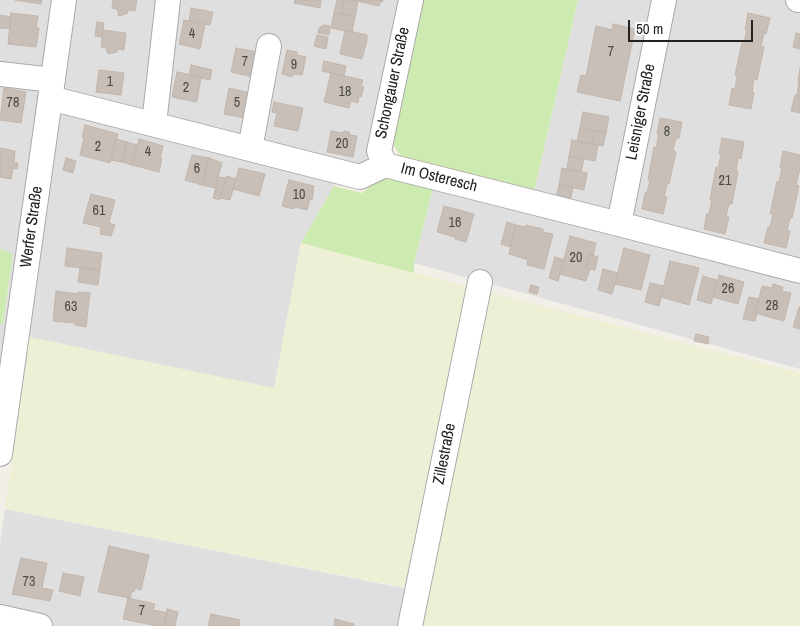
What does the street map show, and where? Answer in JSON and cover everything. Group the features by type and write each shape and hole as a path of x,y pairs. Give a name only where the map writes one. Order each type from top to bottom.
{"street":[{"name":"Werfer Straße","path":"0,454 64,0"},
{"path":"154,124 168,0"},
{"name":"Schongauer Straße","path":"385,165 379,151 411,0"},
{"name":"Leisniger Straße","path":"619,224 664,0"},
{"path":"250,149 269,46"},
{"name":"Im Osteresch","path":"0,74 154,124 360,177 385,165 800,271"},
{"name":"Zillestraße","path":"410,626 480,282"},
{"path":"0,617 40,626"}],"shaded area":[{"path":"0,0 402,0 365,165 340,164 334,186 301,243 274,389 19,335 0,395 0,323 3,324 13,255 0,249"},
{"path":"578,0 800,0 800,369 414,263 433,188 530,211"},
{"path":"5,509 423,592 417,626 0,626 0,545"}],"green space":[{"path":"419,0 578,0 534,192 402,158 390,140"},
{"path":"383,176 433,188 414,263 414,273 301,243 334,186 362,193"},
{"path":"301,243 800,373 800,626 417,626 423,591 5,509 29,337 274,388"},
{"path":"0,249 13,254 3,324 0,323"}],"building":[{"path":"15,0 42,0 41,4"},
{"path":"113,0 137,0 135,11 127,10 128,13 119,16 117,9 112,8"},
{"path":"295,0 321,0 320,8 294,3"},
{"path":"337,0 344,1 341,14 334,13"},
{"path":"344,0 358,1 355,17 341,14"},
{"path":"352,0 383,0 379,6"},
{"path":"191,8 213,12 210,25 189,21"},
{"path":"11,13 38,16 36,28 39,28 36,47 8,44"},
{"path":"334,13 355,17 352,32 331,28"},
{"path":"748,13 770,18 761,47 764,47 757,80 754,79 751,109 729,105 732,88 735,89 737,76 735,75 747,30 745,30"},
{"path":"1,15 11,17 10,29 0,28"},
{"path":"184,20 205,24 200,49 179,44"},
{"path":"97,22 104,23 102,37 95,36"},
{"path":"613,24 635,29 620,101 577,92 581,75 586,76 596,26 612,30"},
{"path":"324,25 330,26 329,35 318,33 319,28"},
{"path":"103,30 126,33 124,50 116,49 117,52 108,54 106,48 101,47"},
{"path":"345,30 367,35 362,59 340,54"},
{"path":"796,33 800,34 800,49 793,47"},
{"path":"317,35 328,37 326,49 314,46"},
{"path":"236,48 258,52 253,77 231,72"},
{"path":"287,50 297,52 297,55 306,57 302,75 293,74 292,77 282,74"},
{"path":"324,61 346,66 344,76 322,71"},
{"path":"191,65 212,70 210,80 189,75"},
{"path":"800,69 800,113 791,111 795,95 797,95"},
{"path":"99,70 124,73 121,95 96,92"},
{"path":"177,72 201,77 196,102 172,97"},
{"path":"331,73 363,80 361,86 364,87 361,97 359,96 358,103 351,101 349,108 324,102"},
{"path":"4,88 26,92 21,123 0,120"},
{"path":"229,88 250,93 245,118 224,114"},
{"path":"274,102 303,108 298,131 274,126 277,113 272,112"},
{"path":"583,112 609,117 606,133 580,128"},
{"path":"660,118 682,122 679,138 676,138 673,151 676,152 664,197 667,197 663,214 642,209 650,180 648,180 654,147 656,148 659,134 657,134"},
{"path":"85,125 118,134 110,163 80,155"},
{"path":"580,128 595,131 592,144 577,141"},
{"path":"331,131 341,133 344,131 349,132 350,135 357,136 353,157 327,152"},
{"path":"595,131 606,133 603,146 592,144"},
{"path":"722,138 744,142 741,159 738,158 736,171 738,172 732,204 729,204 726,217 729,217 725,234 704,229 712,200 710,200 716,167 718,168 721,155 719,154"},
{"path":"116,139 127,142 122,162 111,160"},
{"path":"139,139 163,146 159,172 132,165"},
{"path":"572,140 598,145 595,161 569,156"},
{"path":"127,142 137,145 132,165 122,162"},
{"path":"0,148 15,151 14,162 18,163 17,169 13,168 11,179 0,177"},
{"path":"783,151 800,155 800,172 796,185 799,186 787,231 790,231 786,248 764,243 773,214 770,214 777,181 779,182 782,168 780,168"},
{"path":"192,155 209,158 202,185 185,180"},
{"path":"569,156 584,159 581,172 567,169"},
{"path":"66,158 76,161 73,173 63,170"},
{"path":"209,158 222,163 215,188 202,185"},
{"path":"239,168 265,174 259,196 233,189"},
{"path":"562,168 587,173 584,190 559,185"},
{"path":"227,176 236,179 230,200 221,198"},
{"path":"218,177 226,178 222,193 215,191"},
{"path":"289,180 314,186 312,200 310,199 307,210 282,206"},
{"path":"559,185 573,187 570,202 556,199"},
{"path":"215,191 222,193 220,200 213,198"},
{"path":"91,194 115,200 109,223 115,225 111,236 100,234 101,227 83,223"},
{"path":"444,206 474,214 466,242 437,232"},
{"path":"507,222 516,225 511,247 501,244"},
{"path":"516,225 543,229 543,232 553,234 544,269 527,265 528,260 509,254"},
{"path":"570,236 596,243 593,256 589,254 586,268 590,269 586,281 560,274"},
{"path":"67,248 102,253 100,270 65,266"},
{"path":"624,248 650,255 641,290 615,284"},
{"path":"589,254 598,257 595,270 586,268"},
{"path":"555,257 564,260 558,281 549,278"},
{"path":"670,261 699,268 689,305 661,297"},
{"path":"80,268 100,270 98,285 78,282"},
{"path":"603,269 618,273 612,294 598,290"},
{"path":"719,275 744,282 738,304 713,297"},
{"path":"703,276 717,280 711,304 697,300"},
{"path":"650,283 664,286 659,306 645,302"},
{"path":"773,284 783,287 782,291 791,293 784,321 755,313 762,286 772,288"},
{"path":"531,285 539,287 537,294 529,292"},
{"path":"56,291 78,294 79,292 90,293 86,327 75,325 75,323 53,321"},
{"path":"749,297 759,299 755,321 743,319"},
{"path":"800,308 800,329 793,327"},
{"path":"696,334 709,337 708,344 694,341"},
{"path":"109,546 149,555 141,590 135,588 130,598 98,592"},
{"path":"21,558 47,563 42,588 53,590 50,601 12,594"},
{"path":"63,573 84,577 80,596 59,591"},
{"path":"128,598 155,604 153,610 167,613 164,626 123,619"},
{"path":"167,609 178,612 175,626 164,626"},
{"path":"211,614 240,620 239,626 208,626"},
{"path":"335,619 354,624 354,626 334,626"}]}
